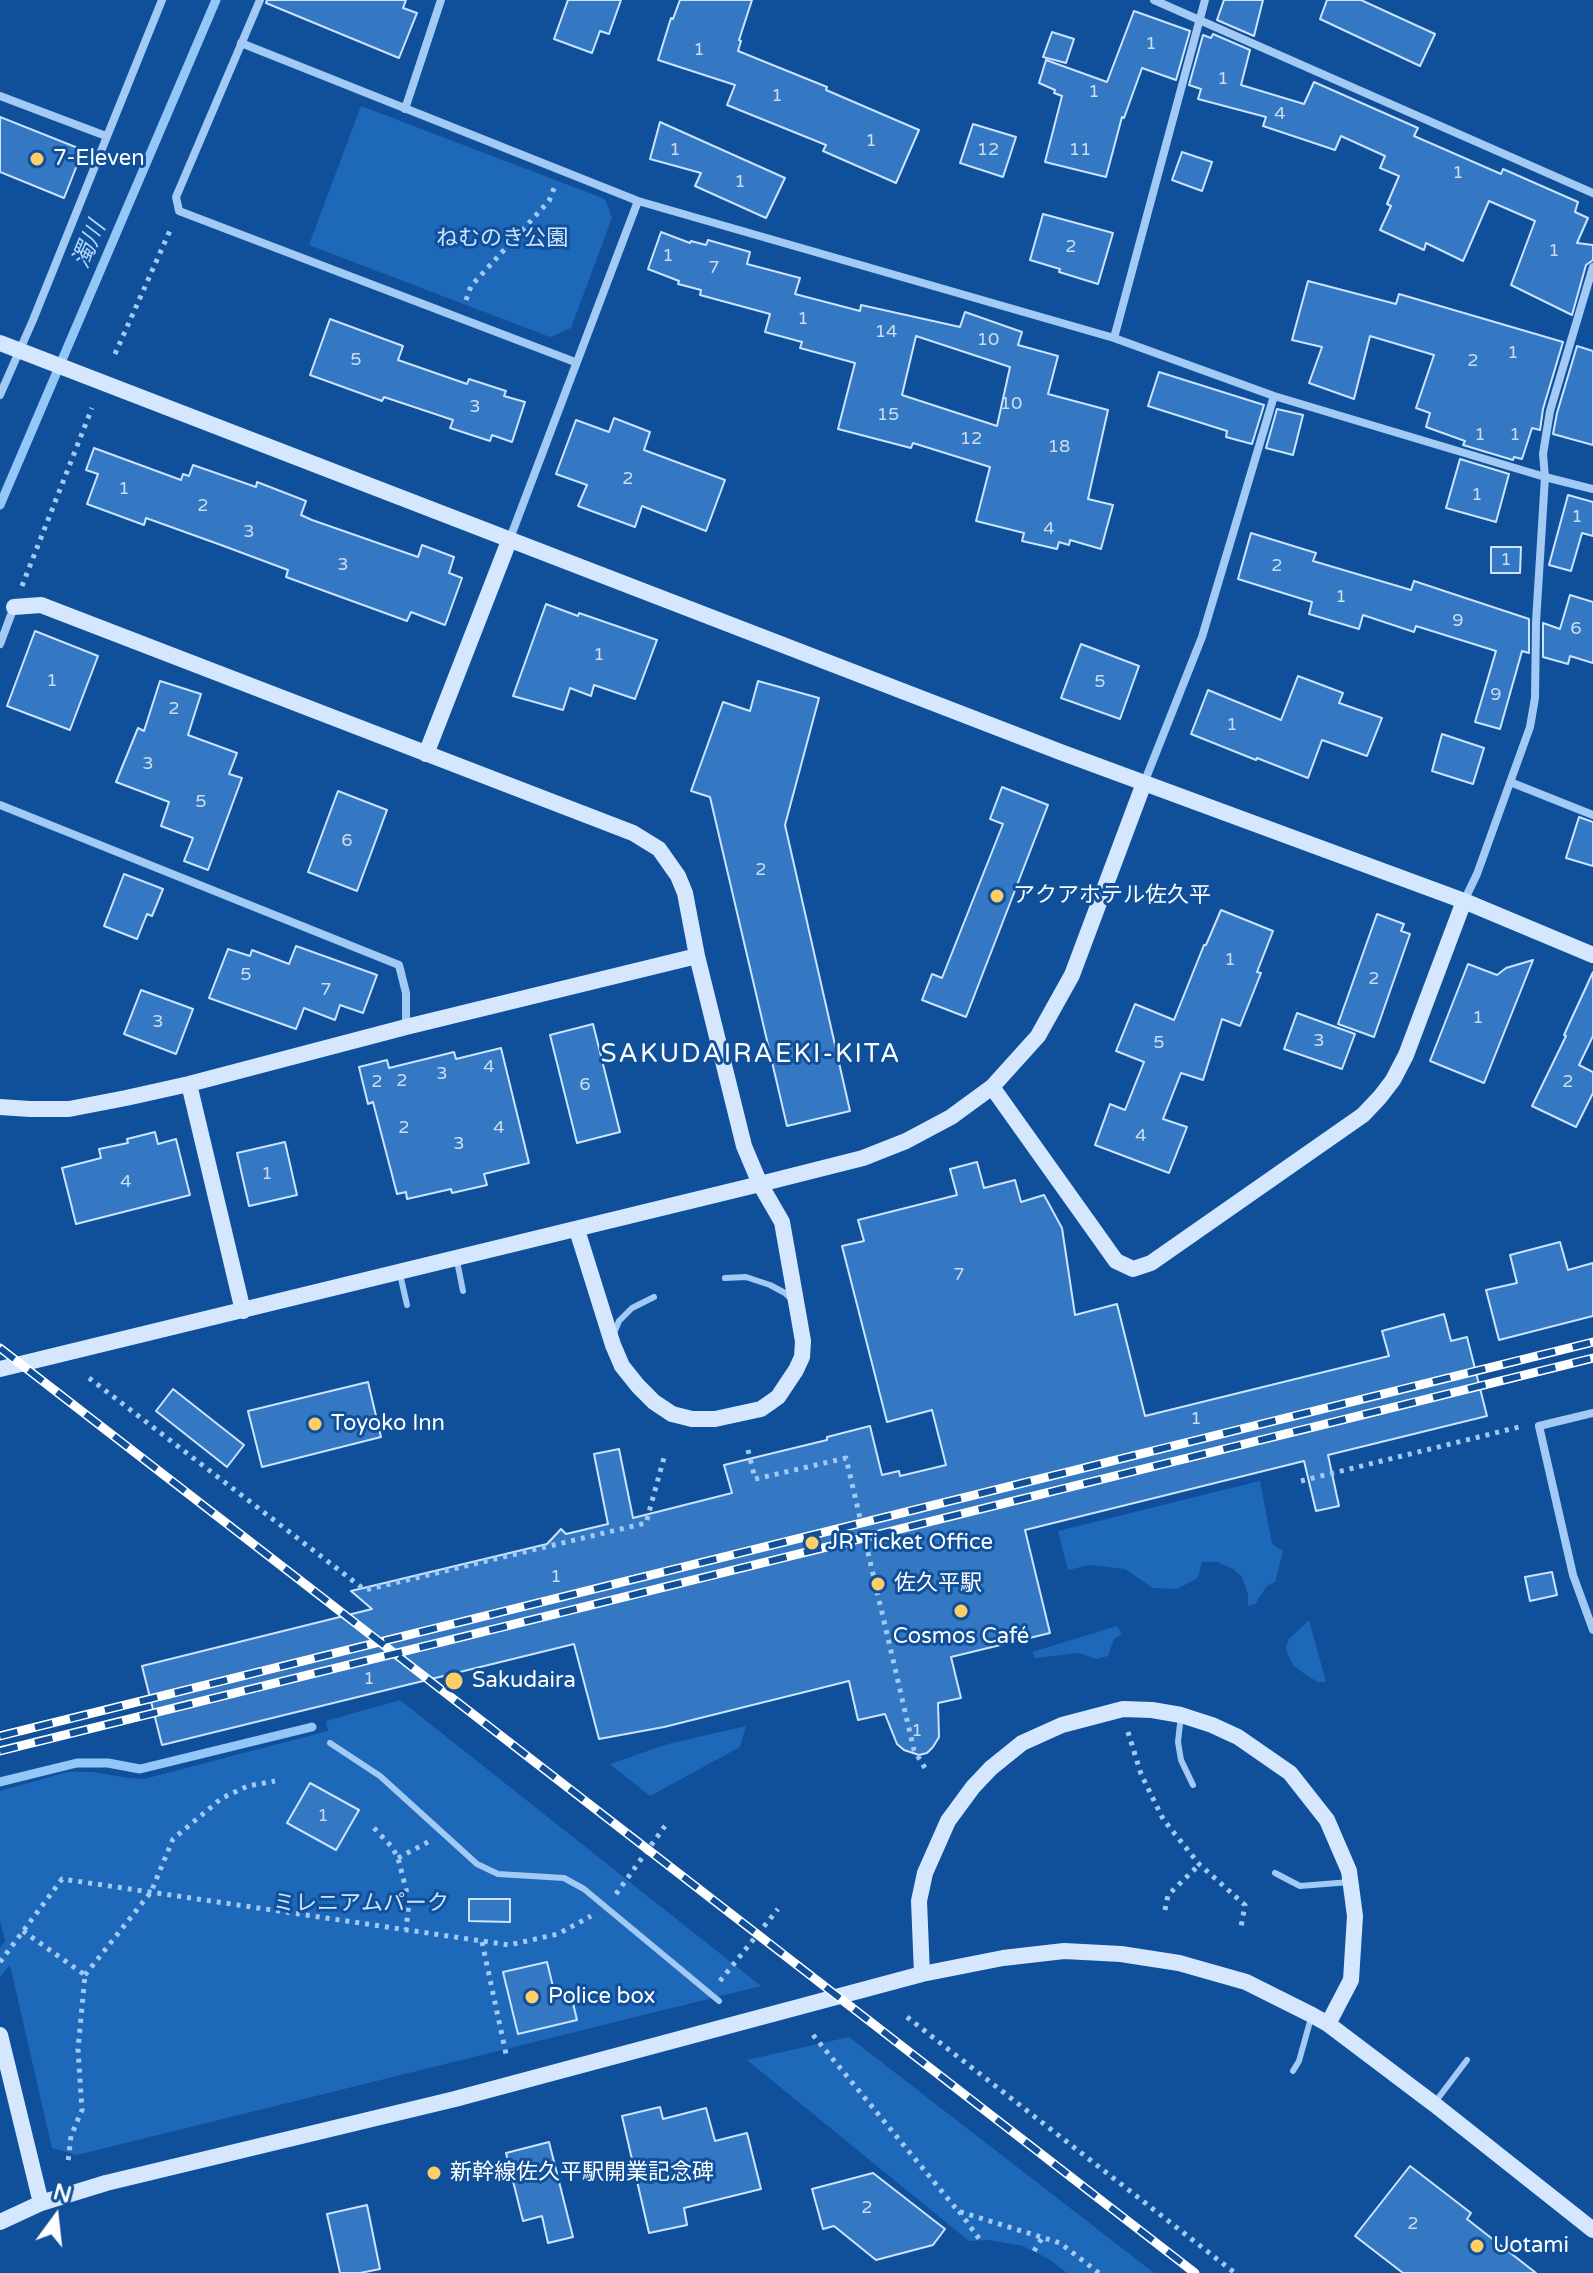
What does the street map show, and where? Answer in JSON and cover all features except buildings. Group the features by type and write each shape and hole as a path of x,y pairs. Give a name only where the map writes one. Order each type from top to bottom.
{"street":[{"path":"0,395 27,353 106,136 162,0"},
{"path":"260,0 176,197 179,211 575,362"},
{"path":"405,109 441,0"},
{"path":"1154,0 1593,193"},
{"path":"1114,338 1205,0"},
{"path":"241,43 638,201 1114,338 1274,396 1593,489"},
{"path":"0,96 106,136"},
{"path":"426,754 638,201"},
{"path":"992,1087 1116,1261 1133,1269 1151,1263 1363,1115 1393,1080 1406,1055 1477,874 1530,727 1535,698 1536,622 1545,477 1543,454 1550,411 1593,267"},
{"path":"0,343 509,541 1144,783 1464,901 1593,955"},
{"path":"0,1369 863,1158 906,1141 951,1117 992,1087 1038,1036 1072,975 1202,637 1274,396"},
{"path":"0,644 14,607 41,605 633,833 659,849 678,876 685,893 697,956 744,1146 760,1184 782,1222 803,1341 802,1357 778,1397 761,1409 715,1419 692,1419 672,1414 654,1402 622,1366 577,1230"},
{"path":"1510,782 1593,815"},
{"path":"0,805 399,965 406,993 406,1027"},
{"path":"0,1107 69,1109 189,1084 697,956"},
{"path":"189,1084 243,1311"},
{"path":"1593,1413 1539,1426 1573,1575 1593,1630"},
{"path":"922,1974 919,1901 925,1873 959,1804 991,1768 1022,1743 1062,1725 1093,1716 1123,1709 1152,1710 1181,1715 1238,1737 1290,1773 1327,1820 1349,1871 1355,1916 1351,1980 1328,2024"},
{"path":"0,2222 41,2203 106,2183 455,2099 922,1974 1003,1958 1064,1951 1121,1954 1179,1963 1246,1982 1312,2015 1434,2104 1592,2228"},
{"path":"0,2035 41,2203"}],"lane":[{"path":"456,1257 463,1291"},
{"path":"399,1271 407,1305"},
{"path":"725,1278 746,1277 770,1285 796,1304"},
{"path":"613,1345 614,1331 619,1321 632,1308 654,1297"},
{"path":"1181,1715 1178,1742 1181,1760 1193,1785"},
{"path":"330,1743 380,1776 477,1864 498,1874 564,1878 584,1889 719,2001"},
{"path":"1275,1873 1300,1886 1350,1882"},
{"path":"1293,2071 1299,2061 1312,2015"},
{"path":"1434,2104 1467,2060"}],"path":[{"path":"460,318 471,286 549,201 562,171"},
{"path":"115,354 179,211"},
{"path":"14,607 92,408"},
{"path":"89,1378 365,1590 646,1523 665,1454"},
{"path":"1301,1481 1519,1426 1539,1426"},
{"path":"748,1450 755,1479 846,1458 914,1750 925,1768"},
{"path":"1126,1726 1141,1774 1163,1819 1199,1864 1245,1905 1241,1927"},
{"path":"68,2162 71,2136 82,2110 78,2049 85,1975 151,1892 173,1839 222,1798 248,1786 275,1781"},
{"path":"0,1962 62,1879 509,1945 558,1934 606,1909 665,1826"},
{"path":"374,1828 398,1858 409,1901 406,1930"},
{"path":"398,1858 443,1834"},
{"path":"1165,1910 1168,1895 1199,1864"},
{"path":"710,1995 778,1909"},
{"path":"23,1931 85,1975"},
{"path":"482,1942 506,2054"},
{"path":"907,2017 1235,2273"},
{"path":"813,2035 980,2240"},
{"path":"958,2211 1060,2243 1099,2273"},
{"path":"1034,2251 1042,2238"}],"green space":[{"name":"ねむのき公園","path":"361,106 605,199 612,218 571,328 550,337 309,245"},
{"path":"1260,1481 1272,1544 1283,1551 1275,1582 1267,1586 1255,1604 1248,1606 1248,1594 1242,1577 1217,1562 1202,1562 1196,1579 1177,1589 1153,1588 1125,1569 1089,1565 1068,1570 1058,1531"},
{"path":"1309,1620 1326,1682 1318,1682 1306,1675 1293,1665 1288,1655 1286,1647 1289,1639"},
{"path":"1117,1626 1122,1634 1114,1639 1108,1656 1096,1659 1079,1653 1035,1658 1032,1652"},
{"name":"ミレニアムパーク","path":"400,1700 761,1986 77,2155 52,2148 10,1965 0,1977 0,1948 5,1941 0,1920 0,1791 68,1772 144,1779 328,1731 326,1721"},
{"path":"746,1726 740,1747 650,1796 610,1764 668,1744"},
{"path":"849,2037 1154,2273 1067,2273 1049,2259 1023,2246 989,2240 969,2241 747,2060"}],"waterway":[{"name":"濁川","path":"0,505 216,0"},
{"path":"0,1782 77,1763 108,1763 140,1769 312,1727"}],"railway":[{"path":"0,1736 1593,1342"},
{"path":"0,1348 1195,2273"},
{"path":"0,1751 1593,1358"}],"place":[{"name":"7-Eleven","path":"37,159"},
{"name":"アクアホテル佐久平","path":"997,896"},
{"name":"Toyoko Inn","path":"315,1424"},
{"name":"JR Ticket Office","path":"812,1543"},
{"name":"佐久平駅","path":"878,1584"},
{"name":"Cosmos Café","path":"961,1611"},
{"name":"Sakudaira","path":"454,1681"},
{"name":"Police box","path":"532,1997"},
{"name":"新幹線佐久平駅開業記念碑","path":"434,2173"},
{"name":"Uotami","path":"1477,2246"}],"district":[{"name":"SAKUDAIRAEKI-KITA","path":"751,1055"}]}
